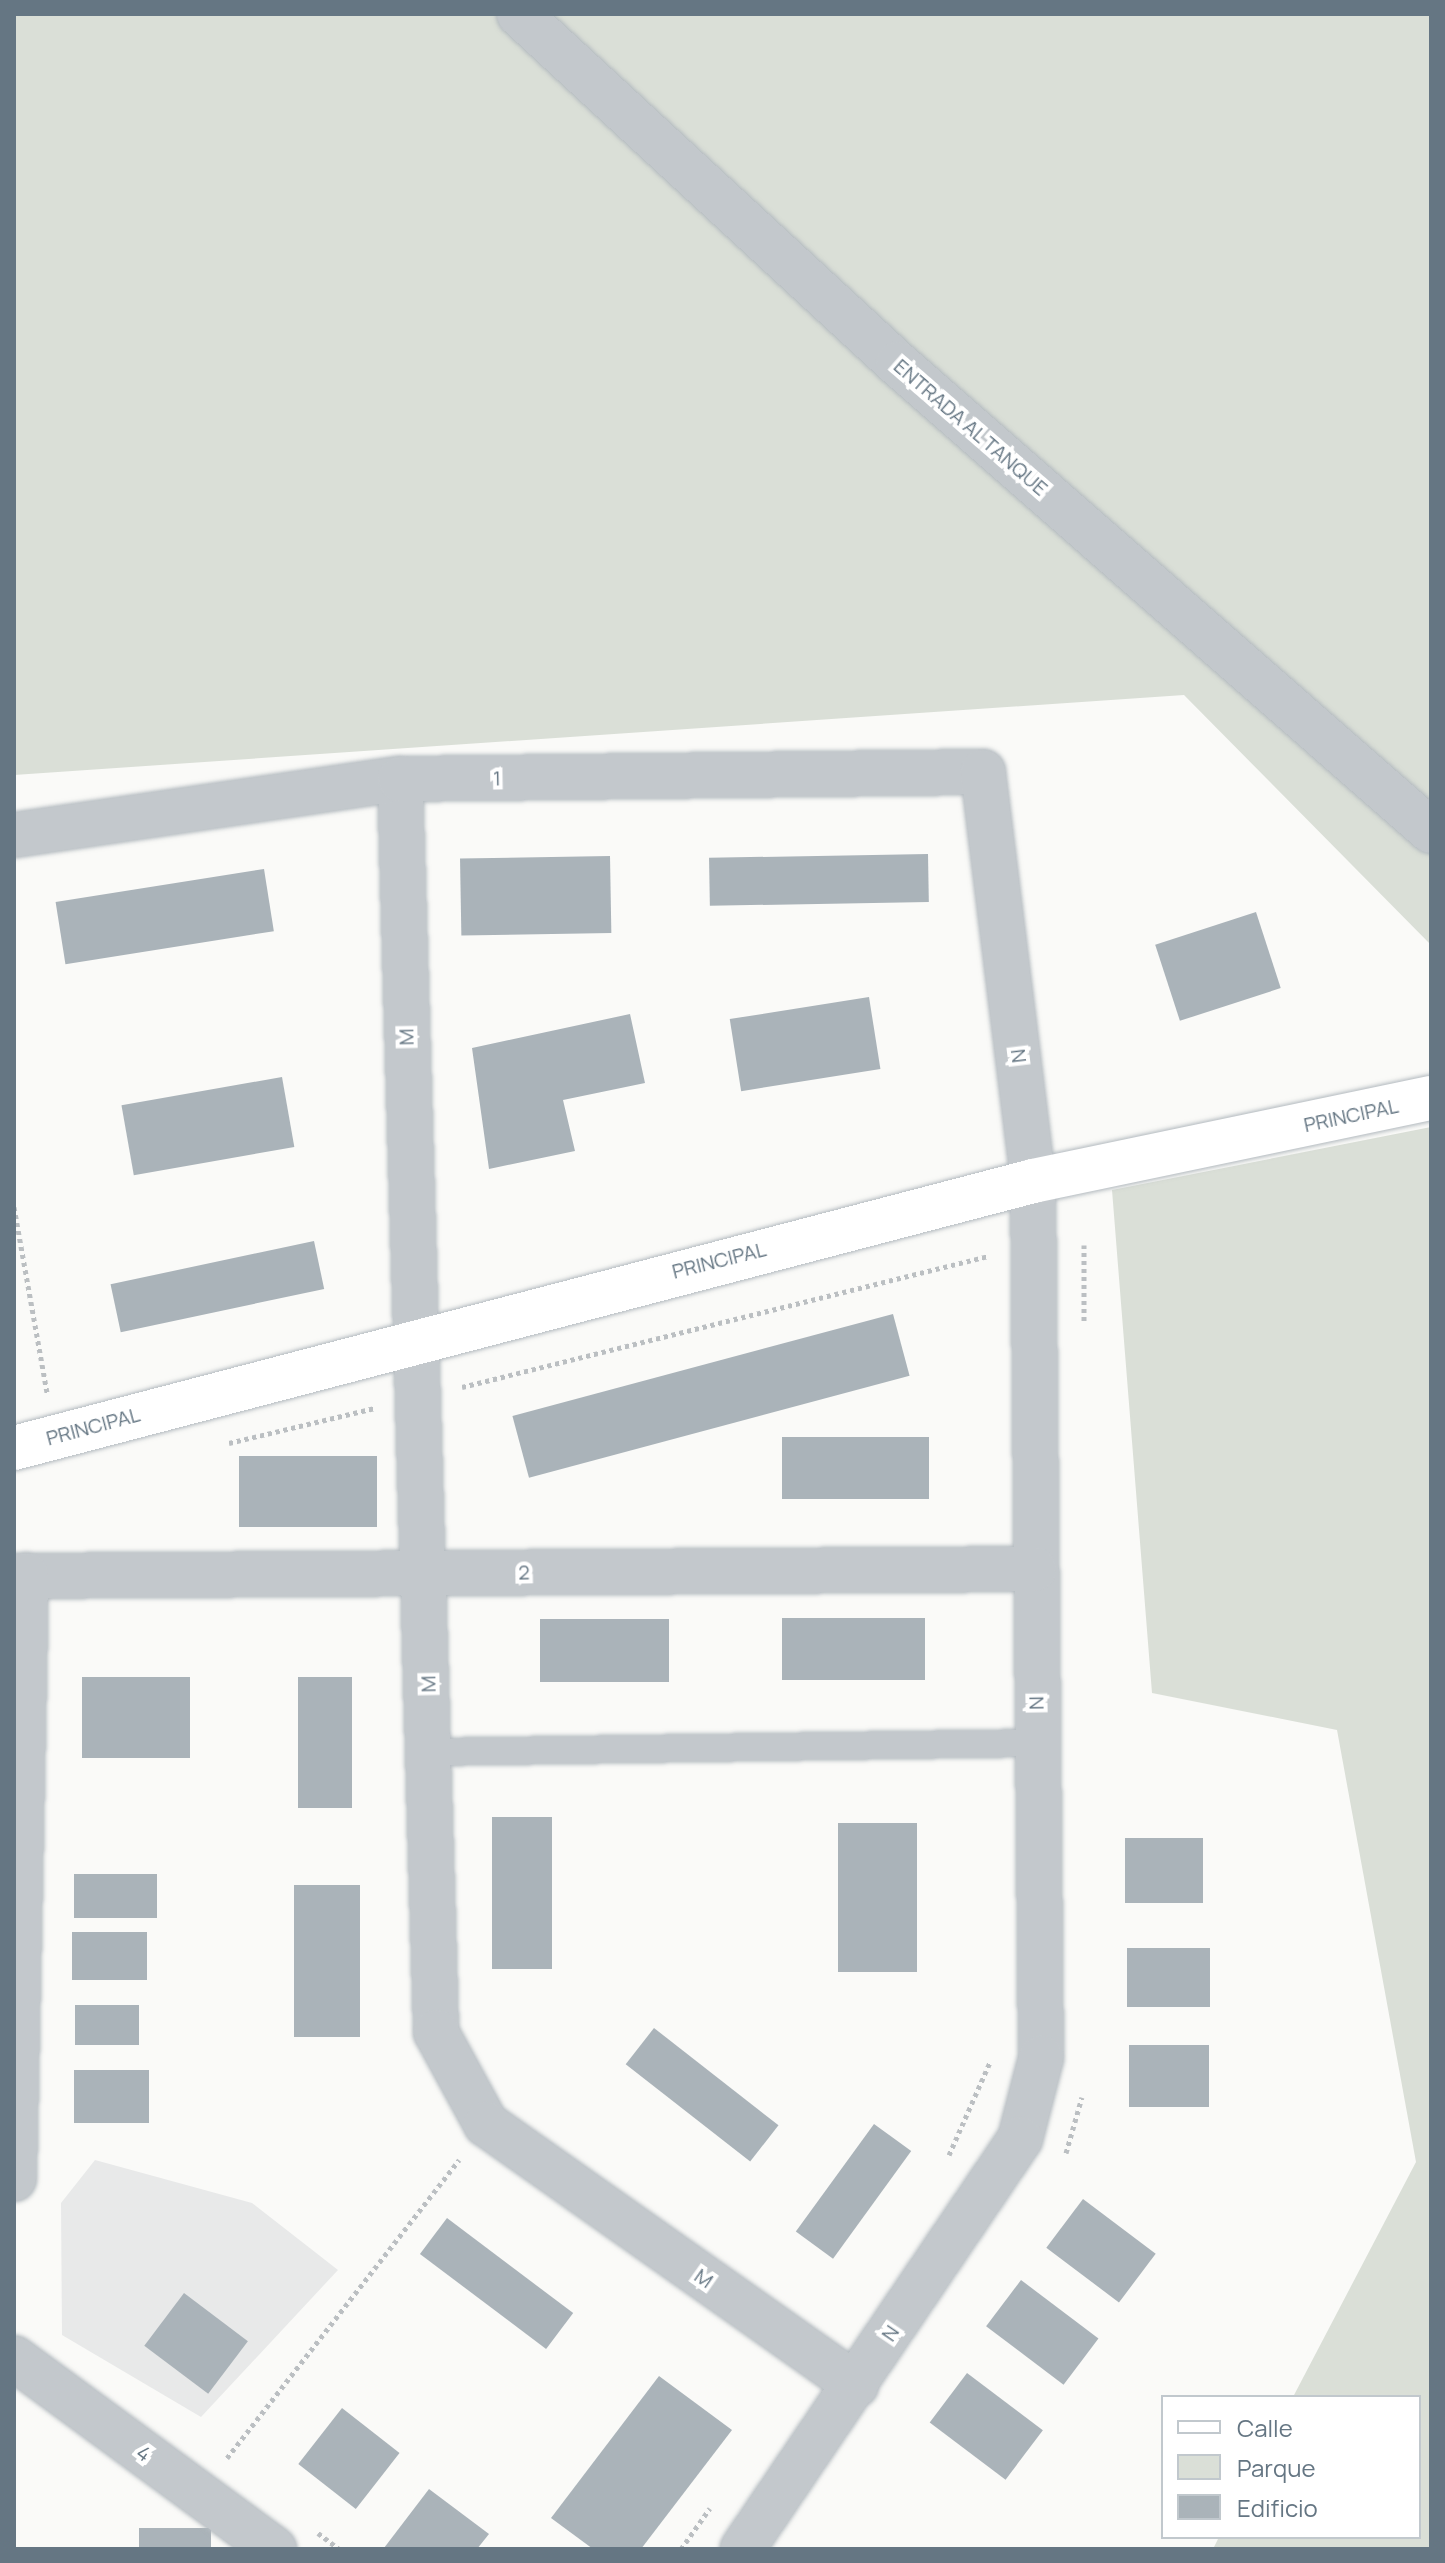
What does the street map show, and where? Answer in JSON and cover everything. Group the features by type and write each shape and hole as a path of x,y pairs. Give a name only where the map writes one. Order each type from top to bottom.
{"street":[{"name":"ENTRADA AL TANQUE","path":"519,14 898,364 1431,831"},
{"name":"1","path":"14,835 400,779 983,772"},
{"name":"N","path":"742,2549 1020,2139 1041,2058 1034,1569 1033,1181 983,772"},
{"name":"M","path":"400,779 426,1573 436,2032 486,2124 856,2385"},
{"name":"PRINCIPAL","path":"14,1448 417,1337 1033,1181 1431,1098"},
{"name":"2","path":"20,1576 1034,1569"},
{"path":"14,2179 20,1576"},
{"name":"4","path":"14,2358 274,2549"}],"lane":[{"path":"430,1752 1036,1743"}],"path":[{"path":"14,1207 47,1394"},
{"path":"223,2463 459,2159"}],"shaded area":[{"path":"95,2160 252,2203 338,2270 201,2417 62,2335 61,2203"}],"green space":[{"path":"14,14 1431,14 1431,945 1184,695 14,775"},
{"path":"1431,1127 1431,2549 1213,2549 1218,2539 1421,2539 1421,2395 1294,2395 1416,2162 1337,1730 1152,1693 1112,1190"}],"building":[{"path":"928,854 929,902 710,906 709,858"},
{"path":"610,856 611,933 461,936 460,859"},
{"path":"264,869 274,931 65,964 56,902"},
{"path":"1256,912 1281,988 1180,1021 1155,945"},
{"path":"869,997 880,1069 741,1091 730,1019"},
{"path":"630,1014 645,1083 563,1100 575,1151 489,1169 472,1048"},
{"path":"282,1077 294,1147 134,1175 121,1105"},
{"path":"314,1241 324,1289 121,1332 111,1284"},
{"path":"893,1314 910,1376 529,1478 512,1416"},
{"path":"782,1437 929,1437 929,1499 782,1499"},
{"path":"239,1456 377,1456 377,1527 239,1527"},
{"path":"782,1618 925,1618 925,1680 782,1680"},
{"path":"540,1619 669,1619 669,1682 540,1682"},
{"path":"82,1677 190,1677 190,1758 82,1758"},
{"path":"298,1677 352,1677 352,1808 298,1808"},
{"path":"492,1817 552,1817 552,1969 492,1969"},
{"path":"838,1823 917,1823 917,1972 838,1972"},
{"path":"1125,1838 1203,1838 1203,1903 1125,1903"},
{"path":"74,1874 157,1874 157,1918 74,1918"},
{"path":"294,1885 360,1885 360,2037 294,2037"},
{"path":"72,1932 147,1932 147,1980 72,1980"},
{"path":"1127,1948 1210,1948 1210,2007 1127,2007"},
{"path":"75,2005 139,2005 139,2045 75,2045"},
{"path":"654,2028 779,2125 750,2162 626,2064"},
{"path":"1129,2045 1209,2045 1209,2107 1129,2107"},
{"path":"74,2070 149,2070 149,2123 74,2123"},
{"path":"874,2124 911,2151 833,2259 796,2232"},
{"path":"1083,2199 1156,2254 1119,2302 1046,2248"},
{"path":"447,2218 573,2313 546,2349 420,2254"},
{"path":"1021,2280 1098,2338 1064,2385 986,2326"},
{"path":"184,2293 248,2341 208,2394 144,2346"},
{"path":"967,2373 1043,2430 1006,2480 930,2423"},
{"path":"659,2376 732,2430 641,2549 593,2549 551,2518"},
{"path":"342,2408 400,2453 356,2509 298,2464"},
{"path":"429,2489 489,2534 477,2549 384,2548"},
{"path":"139,2528 211,2528 211,2549 139,2549"}]}
